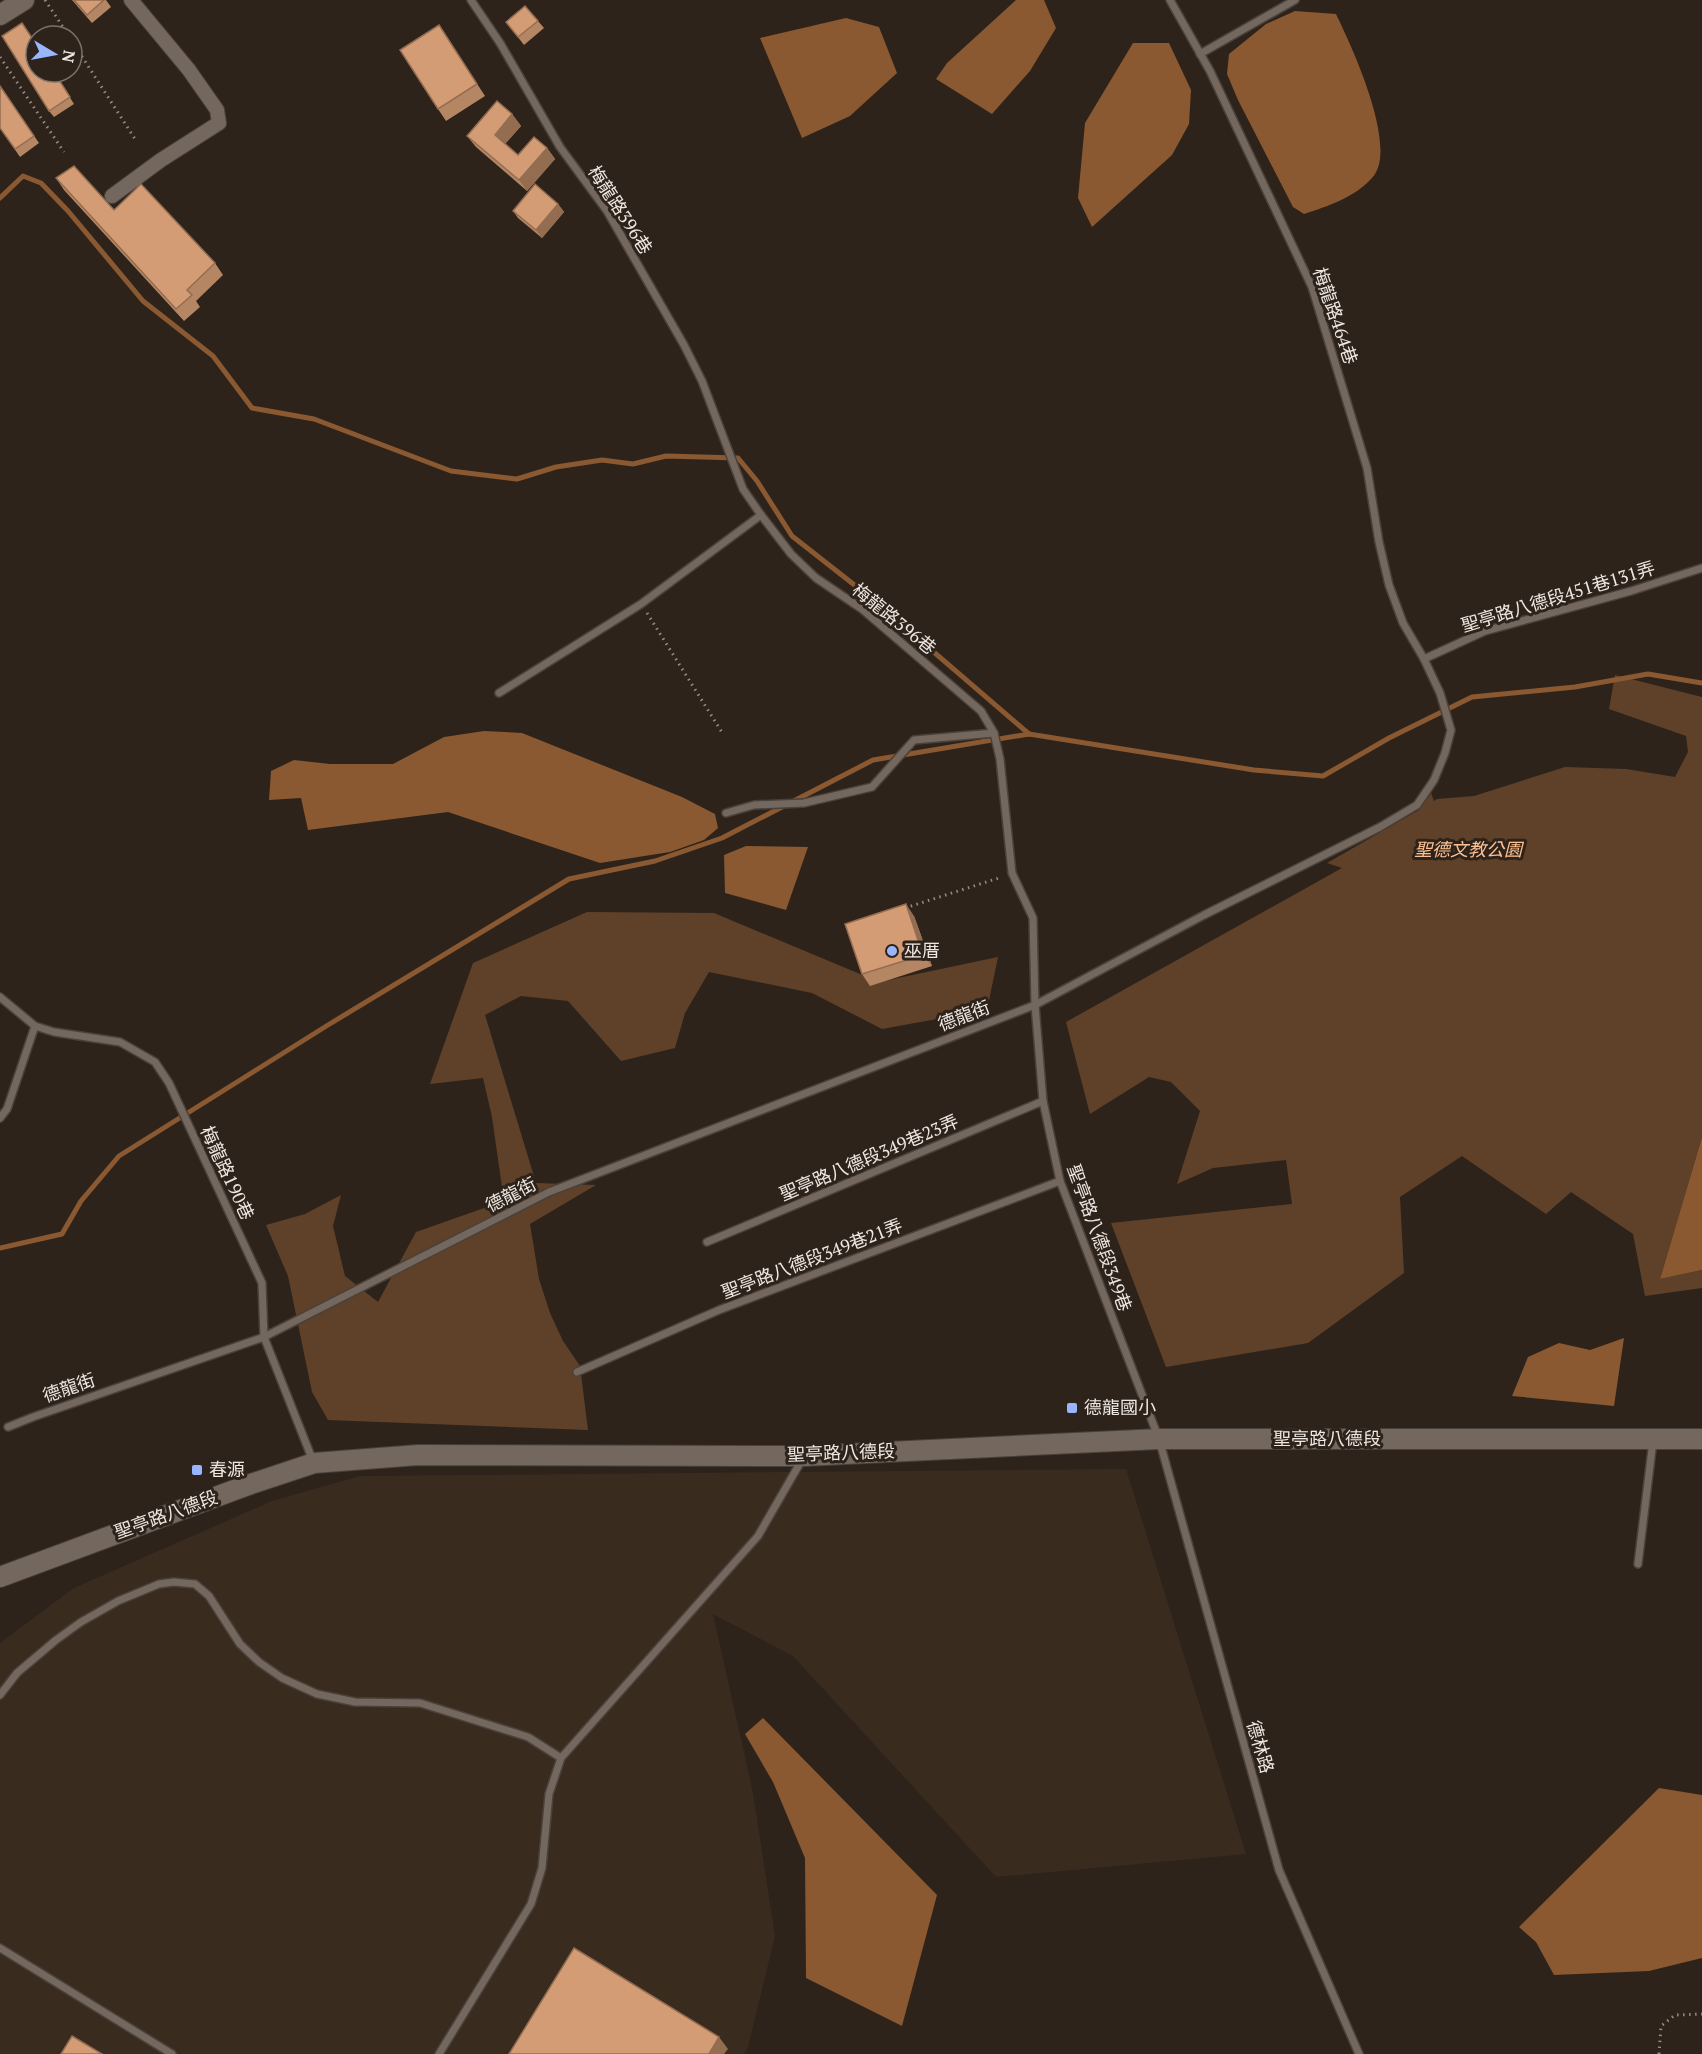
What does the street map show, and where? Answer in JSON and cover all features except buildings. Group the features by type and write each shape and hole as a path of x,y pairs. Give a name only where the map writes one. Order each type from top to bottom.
{"street":[{"path":"0,15 24,0"},
{"path":"112,196 161,160 219,123 217,110 189,70 131,0"},
{"name":"聖亭路八德段","path":"0,1577 248,1485 314,1463 418,1455 804,1455 1159,1439 1702,1439"}],"lane":[{"name":"梅龍路396巷","path":"471,0 500,43 560,147 607,211 693,363 743,489 761,515 791,554 816,578 862,609 981,711 994,733 1000,759 1012,873 1032,918 1035,1005"},
{"name":"梅龍路464巷","path":"1035,1005 1204,915 1380,828 1418,805 1434,780 1445,753 1450,730 1440,693 1424,658 1403,623 1389,585 1379,542 1367,468 1312,286 1200,54 1170,0"},
{"path":"1200,54 1295,0"},
{"path":"499,693 641,604 761,515"},
{"name":"聖亭路八德段451巷131弄","path":"1424,658 1485,631 1631,591 1702,568"},
{"path":"726,813 754,806 804,803 872,787 914,740 994,733"},
{"name":"梅龍路190巷","path":"0,997 35,1026 54,1032 120,1042 155,1062 169,1083 262,1283 264,1337 314,1463"},
{"name":"聖亭路八德段349巷","path":"1035,1005 1043,1101 1060,1181 1159,1439"},
{"name":"德龍街","path":"8,1427 264,1337 549,1192 1035,1005"},
{"path":"0,1118 7,1109 35,1026"},
{"name":"聖亭路八德段349巷23弄","path":"707,1242 1043,1101"},
{"name":"聖亭路八德段349巷21弄","path":"577,1372 719,1310 1060,1181"},
{"name":"德林路","path":"1159,1439 1279,1870 1359,2054"},
{"path":"1638,1564 1653,1439"},
{"path":"439,2054 531,1904 542,1868 549,1794 561,1758 758,1536 804,1455"},
{"path":"0,1695 17,1673 81,1622 128,1597 159,1584 174,1581 195,1584 209,1596 240,1644 259,1662 282,1678 317,1694 355,1702 420,1703 528,1737 561,1758"},
{"path":"0,1948 172,2054"}],"path":[{"path":"45,0 61,24"},
{"path":"0,57 64,152"},
{"path":"84,59 135,138"},
{"path":"641,604 723,734"},
{"path":"898,911 1012,873"},
{"path":"1659,2054 1661,2026 1675,2015 1702,2014"}],"shaded area":[{"path":"1016,0 1044,0 1056,28 1030,71 992,114 936,79 947,63"},
{"path":"1295,11 1336,14 1370,97 1380,144 1379,164 1372,178 1365,185 1340,200 1304,214 1293,207 1227,74 1229,54 1266,24"},
{"path":"846,18 879,27 897,73 850,116 802,138 760,38"},
{"path":"1133,43 1169,43 1191,90 1189,124 1172,155 1092,227 1078,198 1085,123"},
{"path":"484,731 522,733 682,797 715,814 718,828 704,840 670,852 600,863 448,812 308,830 301,798 269,800 271,771 294,760 330,764 393,764 444,737"},
{"path":"746,846 808,847 786,910 725,893 724,855"},
{"path":"1702,1137 1702,1270 1660,1279"},
{"path":"1624,1338 1614,1406 1512,1396 1528,1357 1559,1343 1590,1350"},
{"path":"1126,1469 1246,1854 996,1877 793,1656 713,1614 753,1793 775,1936 748,2047 744,2054 0,2054 0,1643 74,1588 272,1501 360,1476"},
{"path":"763,1718 937,1895 902,2026 806,1978 805,1858 773,1782 745,1734"},
{"path":"1659,1788 1702,1795 1702,1958 1649,1971 1554,1975 1536,1942 1519,1927"}],"green space":[{"name":"聖德文教公園","path":"1615,675 1702,697 1702,1137 1660,1279 1702,1270 1702,1288 1645,1296 1633,1234 1571,1192 1546,1214 1462,1156 1400,1197 1404,1273 1308,1343 1166,1367 1111,1223 1292,1204 1286,1160 1213,1168 1177,1184 1200,1111 1171,1082 1149,1077 1090,1114 1066,1022 1342,868 1327,863 1419,810 1431,793 1434,801 1474,796 1565,767 1626,769 1675,777 1688,752 1686,736 1609,709"},
{"path":"587,912 714,913 879,982 998,957 987,1010 882,1029 812,993 709,972 685,1013 675,1048 621,1061 568,1001 521,996 485,1015 536,1183 596,1185 530,1224 539,1279 550,1313 563,1341 580,1366 588,1430 328,1420 312,1392 288,1276 266,1225 305,1214 341,1195 333,1226 345,1276 378,1302 416,1232 504,1201 492,1117 483,1078 430,1084 473,963"}],"waterway":[{"path":"0,198 23,176 41,183 68,211 143,301 213,356 252,408 314,419 451,471 517,479 556,467 602,460 633,464 666,456 738,458 757,481 792,536 871,598 1029,734"},
{"path":"0,1248 62,1234 81,1201 119,1156 328,1025 569,879 655,861 722,838 873,760 1029,734 1254,770 1323,776 1389,738 1472,697 1575,687 1648,674 1702,683"}],"place":[{"name":"巫厝","path":"892,951"},
{"name":"德龍國小","path":"1072,1408"},
{"name":"春源","path":"197,1470"}]}
